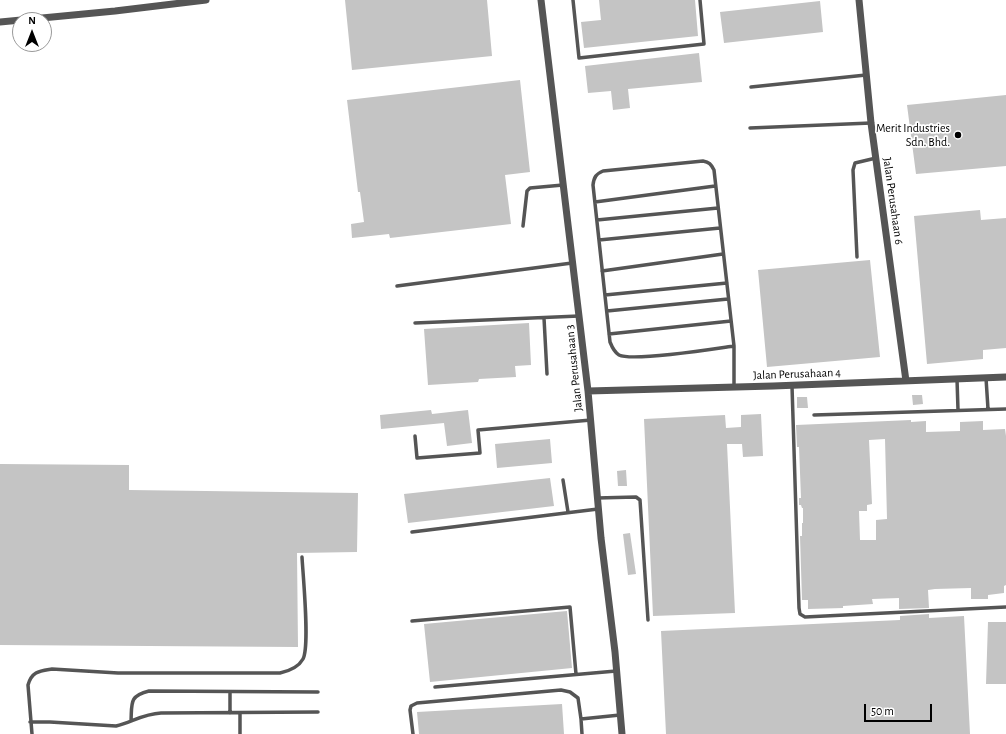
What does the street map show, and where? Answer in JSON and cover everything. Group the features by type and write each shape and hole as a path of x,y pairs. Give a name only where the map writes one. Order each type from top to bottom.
{"street":[{"path":"0,22 115,11 206,0"},
{"name":"Jalan Perusahaan 3","path":"541,0 580,316 591,420 598,509 622,734"},
{"name":"Jalan Perusahaan 6","path":"859,0 871,123 906,381"},
{"name":"Jalan Perusahaan 4","path":"588,391 792,386 1006,377"}],"lane":[{"path":"573,0 579,58 704,44 700,0"},
{"path":"751,87 866,75"},
{"path":"750,128 871,123"},
{"path":"857,257 853,170 855,163 876,158"},
{"path":"734,346 640,357 619,355 612,349 609,334 593,185 594,177 598,173 603,171 703,160 712,165 734,346 734,387"},
{"path":"523,226 527,191 530,188 563,185"},
{"path":"595,202 715,186"},
{"path":"597,220 718,208"},
{"path":"599,240 720,228"},
{"path":"602,271 723,254"},
{"path":"397,286 573,263"},
{"path":"605,295 726,283"},
{"path":"607,311 728,299"},
{"path":"415,323 580,316"},
{"path":"544,318 547,374"},
{"path":"609,334 731,321"},
{"path":"986,378 988,410"},
{"path":"957,379 958,410"},
{"path":"792,386 798,608 800,614 805,617 1006,607"},
{"path":"814,415 1006,409"},
{"path":"415,436 417,458 480,453 478,430 591,420"},
{"path":"563,480 568,512"},
{"path":"597,498 636,497 640,500 648,620"},
{"path":"412,532 598,509"},
{"path":"32,734 28,684 30,678 36,673 44,670 52,669 118,673 280,673 290,671 298,666 304,658 306,639 302,557"},
{"path":"412,621 570,607 576,674"},
{"path":"435,687 616,671"},
{"path":"413,734 410,710 411,706 417,703 561,690 570,692 578,698 582,734"},
{"path":"131,720 132,702 135,697 141,693 149,691 318,692"},
{"path":"230,692 230,713"},
{"path":"30,722 107,726 124,724 149,714 161,713 318,712"},
{"path":"240,713 240,734"},
{"path":"581,719 620,715"}],"building":[{"path":"345,0 487,0 492,56 352,70"},
{"path":"599,0 695,0 698,36 584,48 581,22 601,20"},
{"path":"820,1 823,32 724,43 720,12"},
{"path":"699,53 702,82 628,89 630,108 613,110 611,91 588,93 585,66"},
{"path":"520,80 530,172 505,175 511,224 390,238 389,234 352,238 351,224 364,222 360,192 358,192 347,100"},
{"name":"Merit Industries Sdn. Bhd.","path":"1006,95 1006,166 916,174 907,105"},
{"path":"980,210 981,220 1006,218 1006,348 983,350 983,359 927,364 914,216"},
{"path":"870,260 880,357 767,367 758,270"},
{"path":"529,323 531,365 515,366 516,377 479,379 478,382 428,385 424,329"},
{"path":"912,395 922,395 923,404 913,405"},
{"path":"797,397 807,397 808,408 797,408"},
{"path":"431,410 432,414 468,410 472,443 447,446 444,423 381,429 380,415"},
{"path":"761,414 763,456 743,457 742,444 727,444 735,613 653,616 644,419 725,415 726,428 741,427 741,415"},
{"path":"911,420 911,422 926,421 926,432 960,431 960,422 983,421 983,430 1005,429 1006,585 1004,586 1004,593 988,595 988,599 971,599 971,588 935,589 928,590 929,608 899,609 899,598 872,599 873,604 843,606 843,608 808,609 808,600 802,600 800,536 802,536 803,508 799,505 799,498 801,498 799,447 797,447 796,425","holes":["885,439 887,519 876,520 876,540 860,540 859,511 867,511 867,505 872,504 869,440"]},
{"path":"550,439 552,463 497,468 495,444"},
{"path":"0,464 129,465 129,490 358,493 357,552 297,553 298,647 0,645"},
{"path":"626,470 627,486 618,486 617,471"},
{"path":"550,478 554,506 408,523 404,494"},
{"path":"630,533 636,574 628,575 623,534"},
{"path":"567,611 572,668 430,682 424,624"},
{"path":"929,614 929,618 964,616 970,734 666,734 661,631 900,620 900,616"},
{"path":"988,622 1006,622 1006,684 986,684"},
{"path":"562,704 564,734 419,734 417,712"}],"place":[{"name":"Merit Industries Sdn. Bhd.","path":"958,135"}]}
